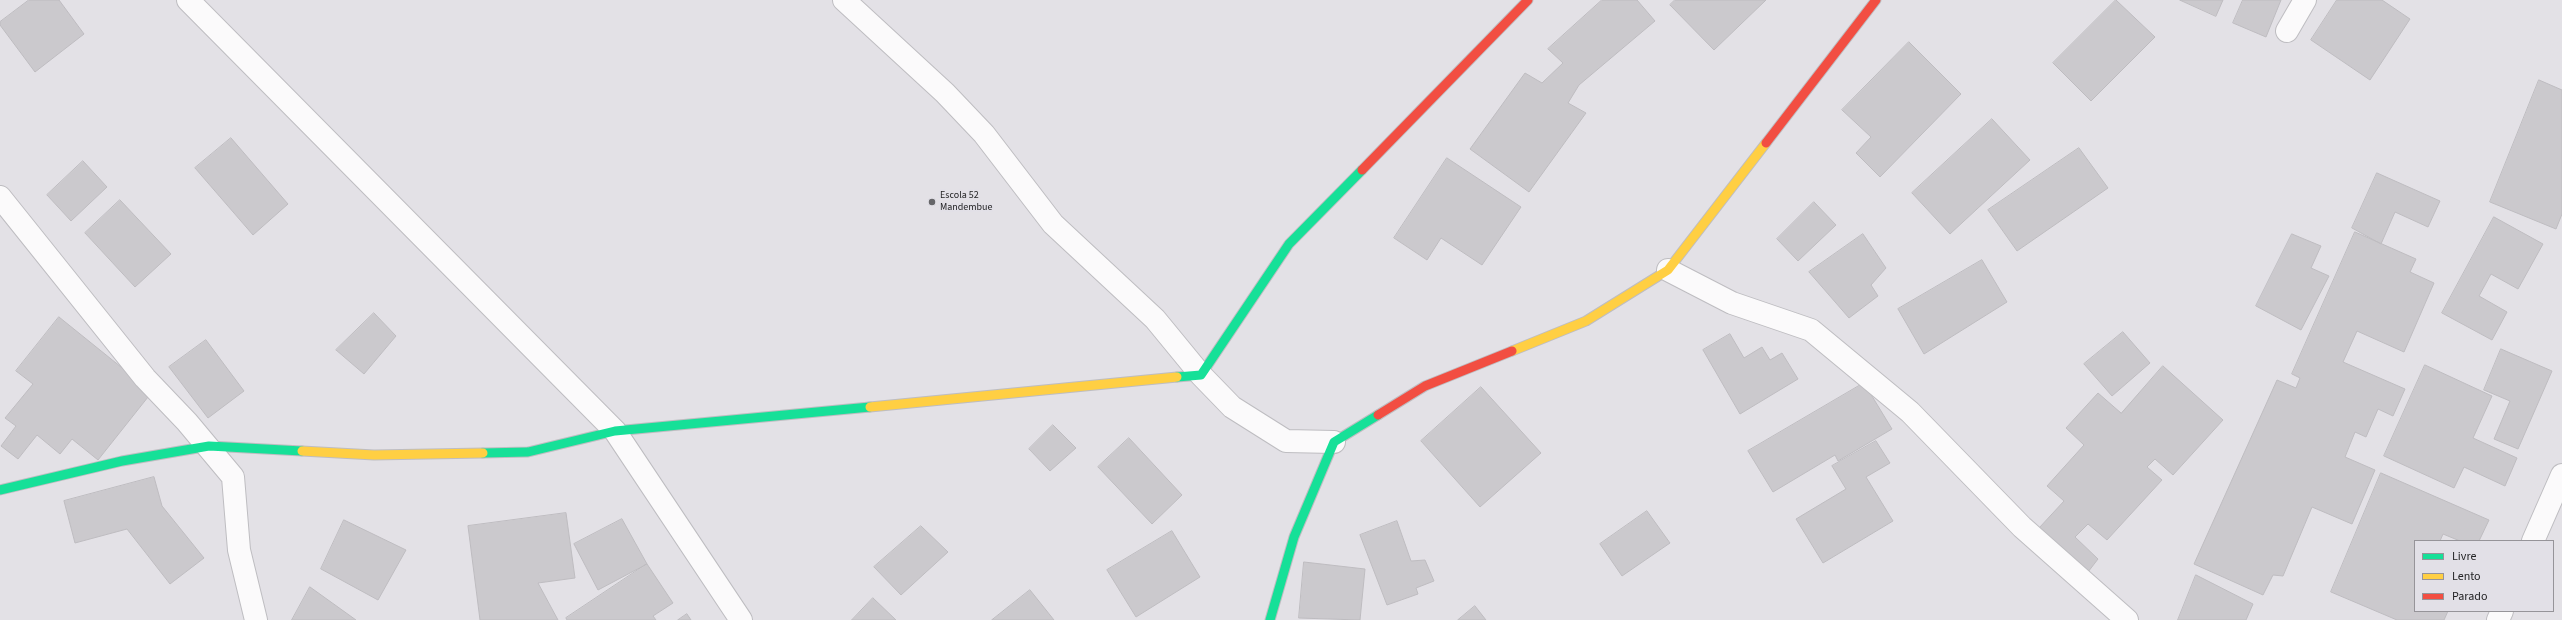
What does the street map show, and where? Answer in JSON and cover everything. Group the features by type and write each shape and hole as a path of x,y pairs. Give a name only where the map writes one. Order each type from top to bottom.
{"street":[{"path":"188,0 615,432 741,620"},
{"path":"844,0 945,93 984,134 1053,224 1155,319 1201,375 1232,407 1286,441 1334,442 1426,386 1586,321 1668,270 1876,0"},
{"path":"1201,375 1290,244 1528,0"},
{"path":"2288,31 2305,0"},
{"path":"0,197 145,378 209,446 233,477 239,550 256,620"},
{"path":"1668,270 1732,303 1811,330 1910,412 2022,527 2127,620"},
{"path":"0,490 122,461 209,446 374,455 528,452 615,432 1201,375"},
{"path":"1270,620 1294,537 1334,442"},
{"path":"2533,540 2562,475"}],"building":[{"path":"29,0 59,0 84,34 35,72 0,25 0,22"},
{"path":"1602,0 1637,0 1655,21 1579,85 1568,103 1586,113 1529,192 1470,149 1525,73 1542,83 1563,63 1548,49"},
{"path":"1675,0 1766,0 1714,50 1670,5"},
{"path":"2116,0 2155,37 2091,101 2053,63"},
{"path":"2180,0 2223,0 2216,16"},
{"path":"2243,0 2281,0 2266,37 2233,23"},
{"path":"2337,0 2382,0 2410,19 2370,80 2311,40"},
{"path":"1909,42 1961,94 1880,177 1856,153 1871,137 1842,110"},
{"path":"2539,80 2562,90 2562,214 2556,229 2490,202"},
{"path":"1992,119 2030,160 1950,234 1912,193"},
{"path":"231,138 288,204 253,235 195,168"},
{"path":"2079,148 2108,188 2017,251 1988,210"},
{"path":"1447,158 1521,207 1482,265 1441,238 1427,260 1394,238"},
{"path":"83,161 107,187 71,221 47,195"},
{"path":"2377,173 2440,201 2428,227 2395,212 2381,244 2352,228"},
{"path":"120,200 171,254 135,287 85,233"},
{"path":"1814,202 1836,225 1798,261 1777,239"},
{"path":"2494,217 2543,244 2518,289 2491,274 2479,296 2507,312 2492,340 2442,313"},
{"path":"2355,232 2416,259 2410,272 2434,283 2404,352 2357,331 2343,362 2405,389 2393,416 2378,409 2366,437 2355,432 2345,457 2375,470 2352,524 2312,507 2283,576 2273,575 2263,595 2194,564 2277,380 2296,388 2300,378 2292,374"},
{"path":"1863,234 1886,268 1871,285 1878,296 1849,318 1809,272"},
{"path":"2292,234 2321,246 2311,268 2329,276 2301,330 2256,306"},
{"path":"1982,260 2007,302 1924,354 1898,309"},
{"path":"374,313 396,336 364,374 336,350"},
{"path":"59,317 152,392 98,460 72,439 60,454 37,435 18,459 1,446 16,426 5,418 33,384 16,371"},
{"path":"2123,332 2150,363 2112,396 2084,364"},
{"path":"1730,334 1744,358 1762,347 1770,360 1782,353 1798,379 1740,414 1703,350"},
{"path":"206,340 244,391 208,418 169,367"},
{"path":"2501,349 2552,371 2518,449 2494,439 2510,401 2484,390"},
{"path":"2425,365 2492,396 2473,438 2517,458 2505,486 2464,467 2454,488 2384,456"},
{"path":"2163,366 2223,420 2173,475 2155,459 2147,467 2162,480 2107,540 2088,524 2075,537 2098,559 2088,572 2039,528 2064,501 2047,486 2084,445 2066,428 2098,393 2121,413"},
{"path":"1864,383 1892,429 1838,461 1835,455 1773,492 1748,451"},
{"path":"1481,387 1541,453 1480,507 1421,441"},
{"path":"1053,425 1076,448 1050,471 1029,449"},
{"path":"1129,438 1182,495 1152,524 1098,467"},
{"path":"1876,441 1890,463 1866,477 1893,521 1823,563 1796,519 1846,489 1832,466"},
{"path":"2381,473 2489,520 2479,540 2458,540 2443,534 2440,540 2414,540 2414,612 2448,612 2444,620 2397,620 2331,592"},
{"path":"154,477 162,506 204,558 170,584 127,529 75,543 64,501"},
{"path":"1647,511 1670,543 1622,576 1600,544"},
{"path":"566,513 575,578 538,583 558,620 480,620 468,526"},
{"path":"622,519 647,564 598,590 574,544"},
{"path":"344,520 406,550 378,600 321,569"},
{"path":"1397,521 1411,561 1425,560 1434,581 1416,588 1418,594 1387,605 1360,535"},
{"path":"921,526 948,552 901,595 874,567"},
{"path":"1172,531 1200,577 1136,617 1107,570"},
{"path":"1304,562 1365,569 1360,620 1299,618"},
{"path":"647,564 673,603 653,616 656,620 567,620 566,618"},
{"path":"2196,575 2253,604 2246,620 2178,620"},
{"path":"310,587 356,620 292,620"},
{"path":"1030,590 1054,620 992,620"},
{"path":"873,598 896,620 852,620"},
{"path":"1475,606 1486,620 1458,620"},
{"path":"687,614 691,620 678,620"}],"traffic: fast":[{"path":"1177,377 1201,375 1289,244 1362,170"},
{"path":"483,453 528,452 615,431 870,407"},
{"path":"1270,620 1294,537 1334,442 1378,415"},
{"path":"0,490 122,461 209,446 302,451"}],"traffic: slow":[{"path":"1512,351 1586,321 1668,270 1766,143"},
{"path":"870,407 1177,377"},
{"path":"302,451 374,455 483,453"}],"traffic: jam":[{"path":"1362,170 1528,0"},
{"path":"1766,143 1876,0"},
{"path":"1378,415 1425,386 1512,351"}],"place":[{"name":"Escola 52 Mandembue","path":"932,202"}]}
